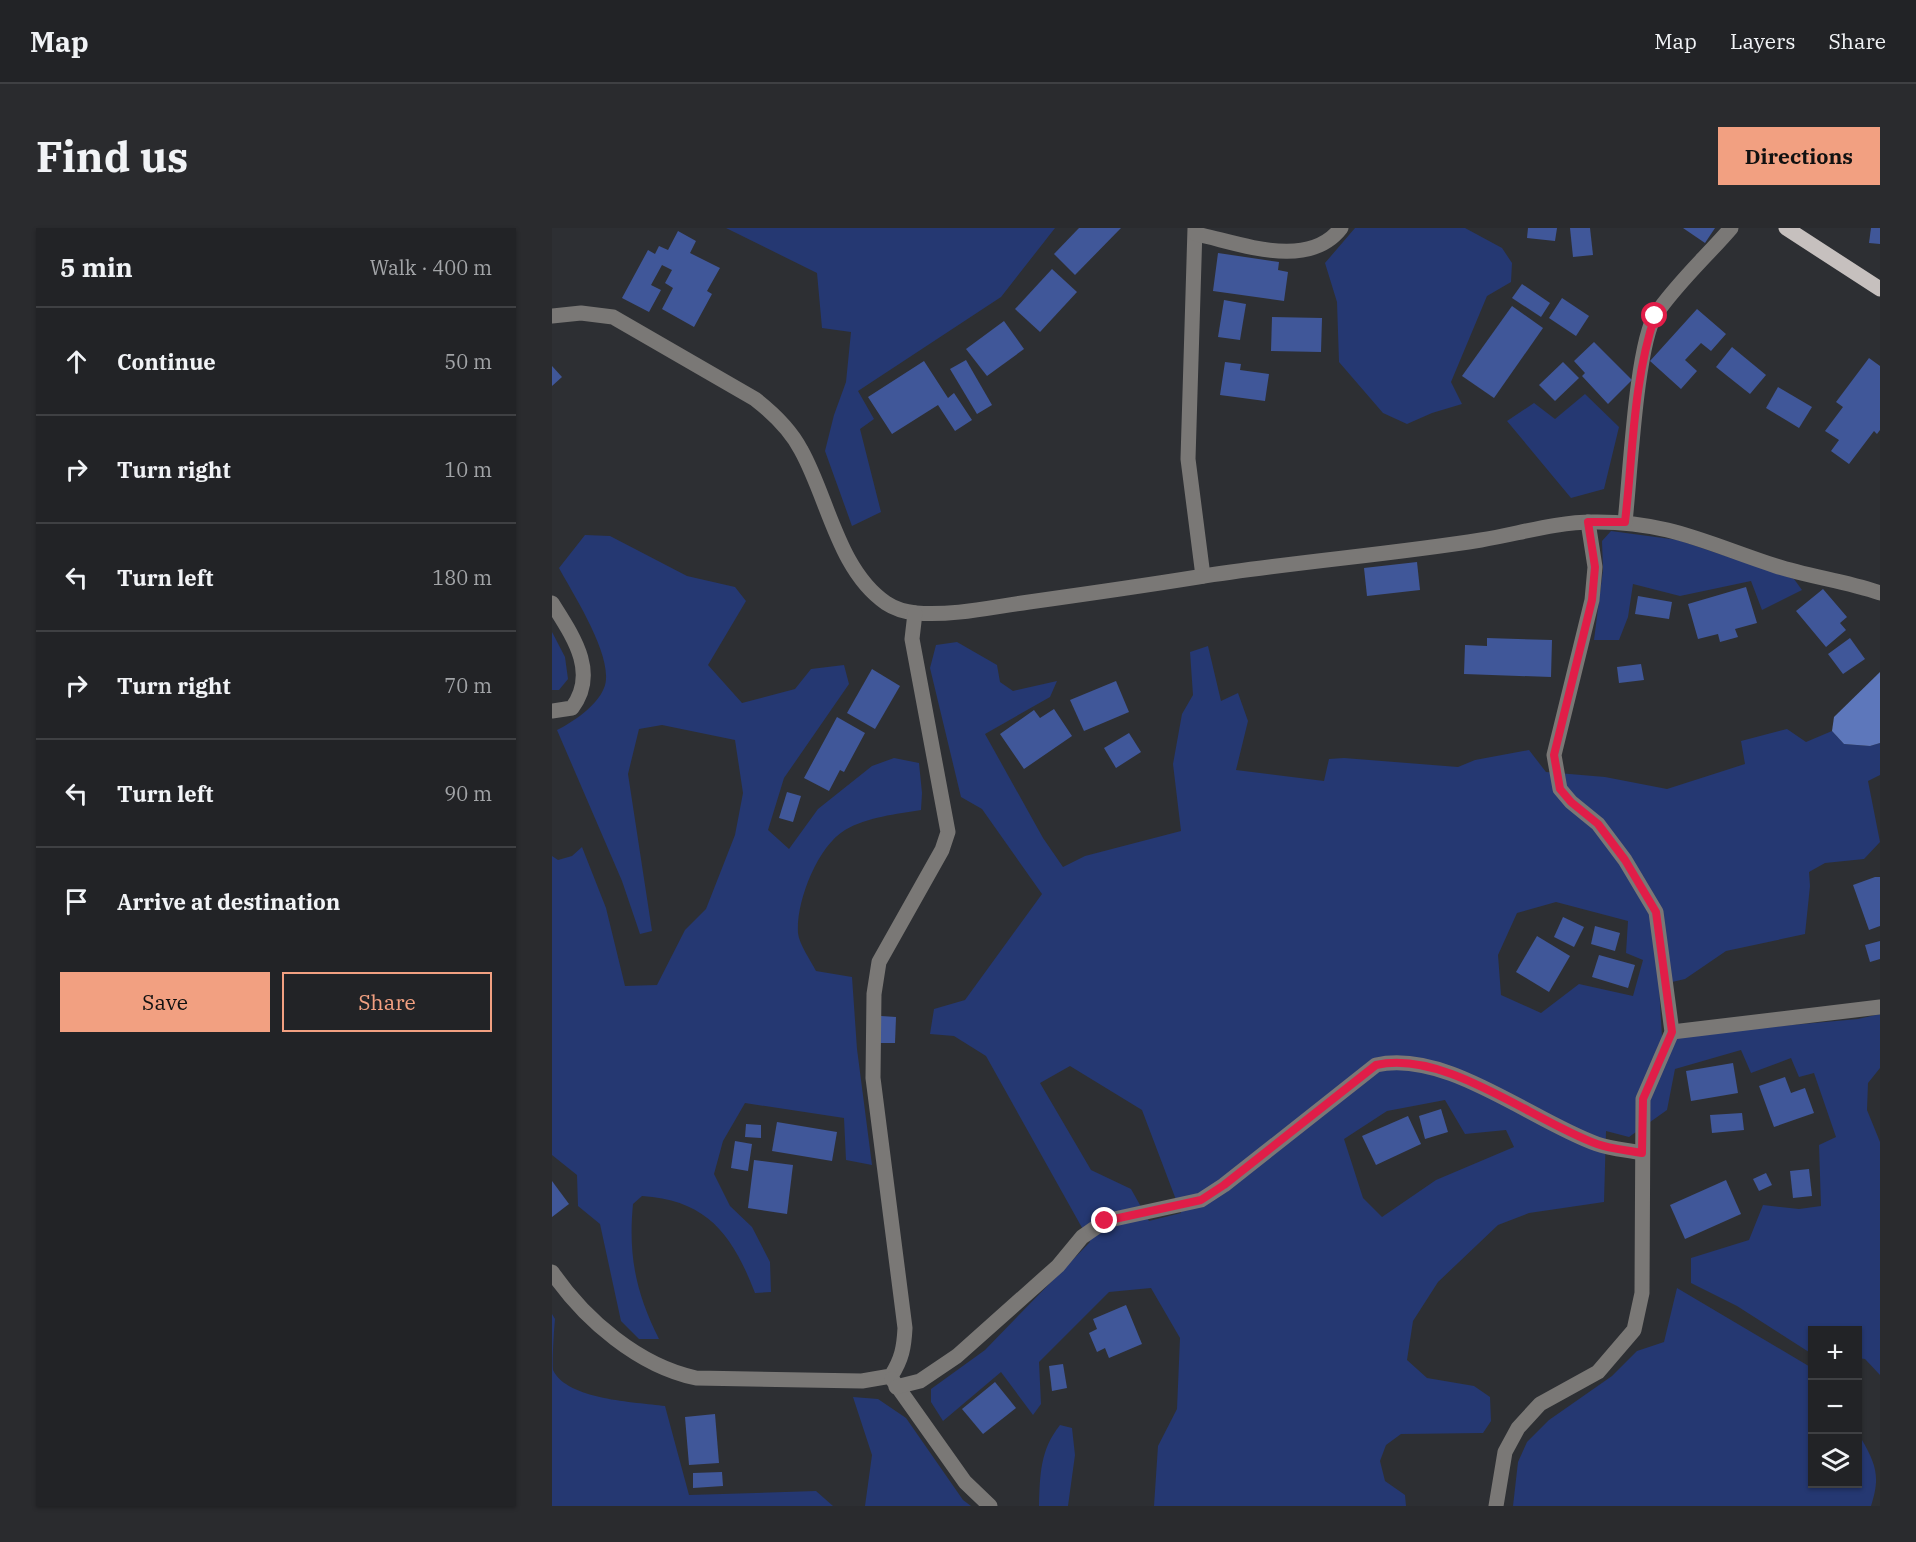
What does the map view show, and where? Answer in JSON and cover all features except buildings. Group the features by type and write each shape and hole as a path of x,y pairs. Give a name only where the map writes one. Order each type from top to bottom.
{"main road":[{"path":"1785,228 1880,289"}],"street":[{"path":"1203,576 1188,459 1196,231 1287,252 1305,251 1333,239 1341,228"},
{"path":"1625,522 1641,372 1647,340 1655,316 1731,228"},
{"path":"552,316 581,313 613,317 755,399 772,413 801,450 845,550 860,576 885,603 915,613 981,609 1116,591 1203,576 1483,540 1588,522 1625,522 1669,528 1778,567 1853,583 1880,593"},
{"path":"1496,1506 1505,1452 1518,1428 1540,1404 1598,1372 1634,1329 1642,1293 1643,1099 1672,1032 1656,912 1625,860 1598,824 1571,802 1560,789 1555,770 1554,755 1592,600 1595,567 1588,522"},
{"path":"552,603 571,633 584,672 582,691 572,708 552,711"},
{"path":"894,1381 904,1353 905,1328 873,1078 874,994 879,962 942,850 948,832 912,639 915,613"},
{"path":"1672,1032 1880,1007"},
{"path":"552,1272 594,1318 616,1338 649,1362 671,1372 696,1378 920,1381 957,1356 1058,1266 1082,1237 1105,1221 1201,1200 1224,1185 1376,1065 1391,1062 1417,1064 1477,1085 1598,1144 1642,1153"},
{"path":"894,1381 965,1482 990,1506"}],"shaded area":[{"path":"726,228 1055,228 1001,297 858,391 874,419 860,429 881,512 852,526 825,451 834,415 846,382 851,332 822,328 817,273"},
{"path":"1355,228 1465,228 1502,248 1512,263 1511,282 1487,296 1451,382 1462,404 1407,424 1383,413 1339,362 1337,302 1325,263"},
{"path":"1585,394 1619,427 1604,489 1571,498 1507,421 1534,403 1555,419"},
{"path":"1611,531 1678,540 1794,579 1802,590 1762,610 1751,581 1680,596 1633,584 1628,617 1619,640 1594,640 1603,570 1602,541"},
{"path":"585,535 610,536 687,576 735,587 746,601 708,665 742,703 795,689 811,669 844,665 849,684 784,778 768,830 789,849 818,809 872,766 894,758 919,763 922,793 921,810 863,822 845,830 835,838 817,862 810,876 798,920 799,937 816,971 852,977 857,1049 872,1165 846,1160 844,1118 745,1103 723,1141 714,1174 730,1206 752,1227 770,1262 771,1292 755,1293 747,1273 727,1238 701,1213 665,1199 642,1196 633,1204 633,1257 639,1290 659,1339 639,1339 621,1321 600,1224 578,1206 577,1175 552,1155 552,856 558,860 572,856 582,847 606,908 625,986 657,985 685,930 706,909 735,835 743,793 735,740 662,725 639,729 628,774 652,931 640,934 622,881 557,730 577,718 596,701 604,688 606,676 599,645 583,610 559,568"},
{"path":"552,632 565,657 568,679 559,690 552,690"},
{"path":"957,642 997,665 1000,682 1013,691 1057,681 1050,697 985,734 1043,838 1063,867 1085,856 1181,831 1173,764 1182,714 1193,695 1190,652 1208,646 1221,701 1238,693 1248,721 1236,770 1324,781 1329,759 1344,758 1458,767 1475,760 1529,750 1546,772 1605,777 1667,789 1745,764 1741,741 1787,729 1806,742 1832,731 1844,744 1870,746 1880,743 1880,775 1868,781 1880,842 1864,859 1825,863 1809,872 1810,886 1805,934 1726,951 1685,979 1659,985 1662,1037 1858,1019 1880,1014 1880,1068 1868,1083 1867,1110 1880,1142 1880,1375 1862,1359 1862,1326 1808,1326 1808,1351 1737,1306 1691,1283 1691,1258 1749,1240 1763,1205 1799,1209 1821,1206 1819,1145 1836,1137 1814,1073 1799,1077 1791,1058 1751,1073 1741,1050 1675,1069 1667,1110 1629,1137 1606,1131 1604,1202 1529,1213 1498,1225 1438,1282 1413,1321 1407,1360 1427,1378 1474,1386 1490,1397 1491,1421 1483,1433 1401,1434 1386,1445 1380,1461 1385,1481 1405,1495 1406,1506 1154,1506 1158,1446 1177,1409 1180,1338 1151,1288 1109,1292 1039,1362 1041,1404 1033,1415 1001,1372 943,1421 931,1402 931,1389 985,1350 1090,1242 986,1056 954,1036 930,1034 934,1009 965,1000 1042,894 982,809 961,797 930,668 936,645","holes":["1556,902 1628,921 1626,953 1643,960 1633,996 1579,984 1541,1013 1501,995 1498,955 1517,913","1070,1066 1142,1110 1181,1213 1149,1221 1131,1189 1091,1170 1040,1083","1445,1100 1465,1134 1506,1130 1514,1147 1436,1180 1382,1217 1363,1198 1344,1139 1387,1111"]},
{"path":"1880,672 1880,743 1870,746 1844,744 1832,731 1834,717"},
{"path":"1677,1288 1808,1366 1808,1488 1862,1488 1862,1440 1876,1472 1876,1488 1871,1506 1513,1506 1518,1462 1527,1442 1549,1420 1612,1376 1637,1351 1664,1342"},
{"path":"552,1314 555,1319 553,1370 561,1380 572,1388 603,1398 665,1406 689,1495 816,1491 833,1506 552,1506"},
{"path":"853,1397 878,1399 906,1418 963,1500 971,1506 865,1506 872,1455"},
{"path":"1060,1425 1072,1428 1075,1455 1068,1506 1039,1506 1042,1463 1048,1444"}],"route":[{"path":"1105,1221 1201,1200 1224,1185 1376,1065 1391,1062 1417,1064 1477,1085 1598,1144 1642,1153 1643,1099 1672,1032 1656,912 1625,860 1598,824 1571,802 1560,789 1554,755 1592,600 1595,567 1588,522 1625,522 1641,372 1647,340 1655,316"}]}
